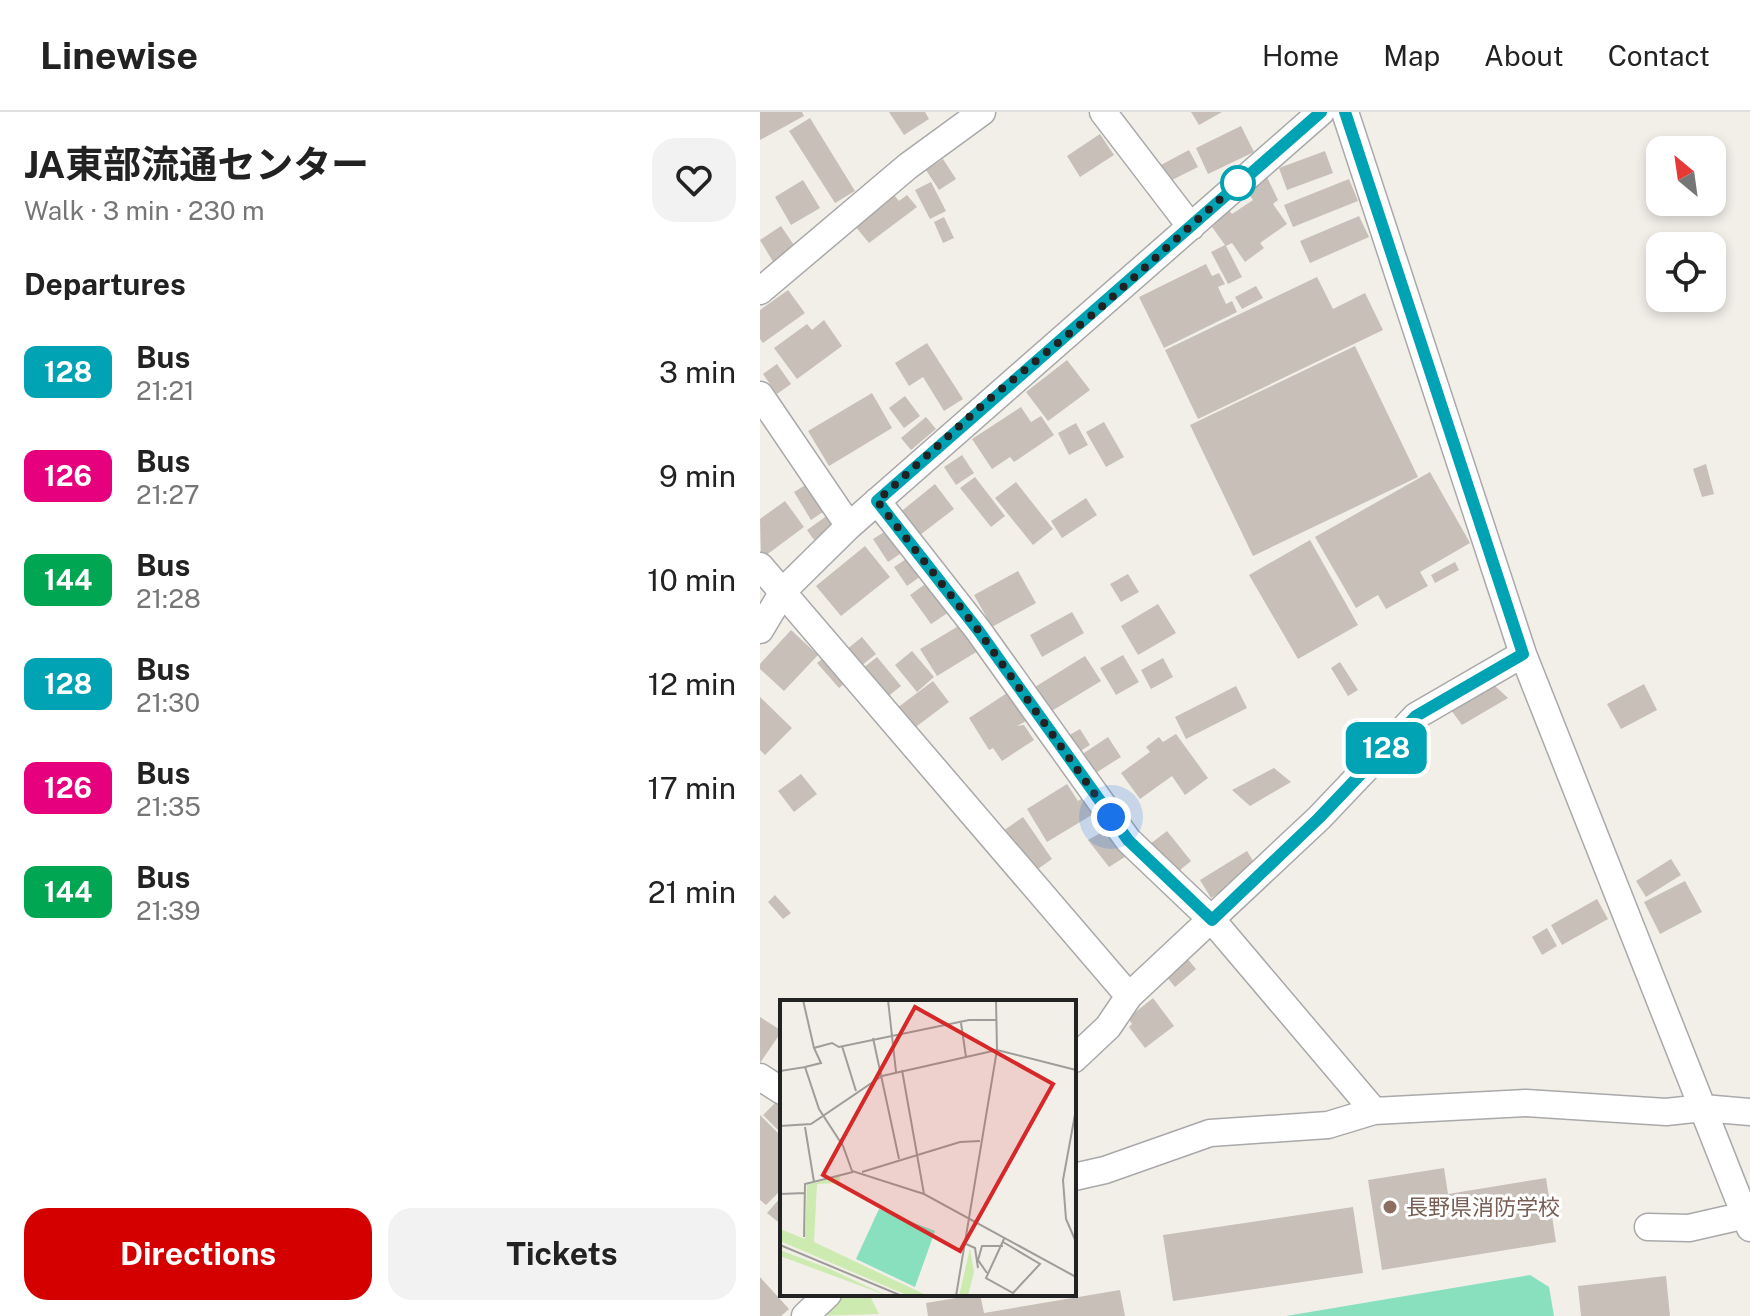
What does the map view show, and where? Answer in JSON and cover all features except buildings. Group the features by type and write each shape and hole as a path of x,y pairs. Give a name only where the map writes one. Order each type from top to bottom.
{"street":[{"path":"760,291 908,166 982,112"},
{"path":"1103,112 1191,227"},
{"path":"760,630 784,590 849,526 987,401 1098,310 1321,112"},
{"path":"1345,112 1523,654 1748,1222 1689,1228 1648,1227"},
{"path":"760,395 849,526"},
{"path":"877,501 978,630 1128,840 1212,920 1374,1111"},
{"path":"760,566 784,590 1129,996"},
{"path":"1076,1057 1108,1027 1129,996 1319,818 1416,716 1523,654"},
{"path":"760,1077 780,1090"},
{"path":"1076,1177 1105,1170 1210,1133 1328,1125 1374,1111 1526,1103 1666,1112 1703,1108 1750,1112"},
{"path":"805,1316 826,1296"}],"green space":[{"path":"1530,1275 1549,1287 1554,1316 1286,1316"},
{"path":"834,1296 870,1296 879,1314 812,1316"}],"bus line":[{"name":"128","path":"1321,112 1098,310 987,401 877,501 978,630 1128,840 1212,920 1319,818 1416,716 1523,654 1345,112"}],"place":[{"name":"長野県消防学校","path":"1390,1207"}],"route":[{"path":"1111,817 978,630 877,501 987,401 1098,310 1238,183"}]}
